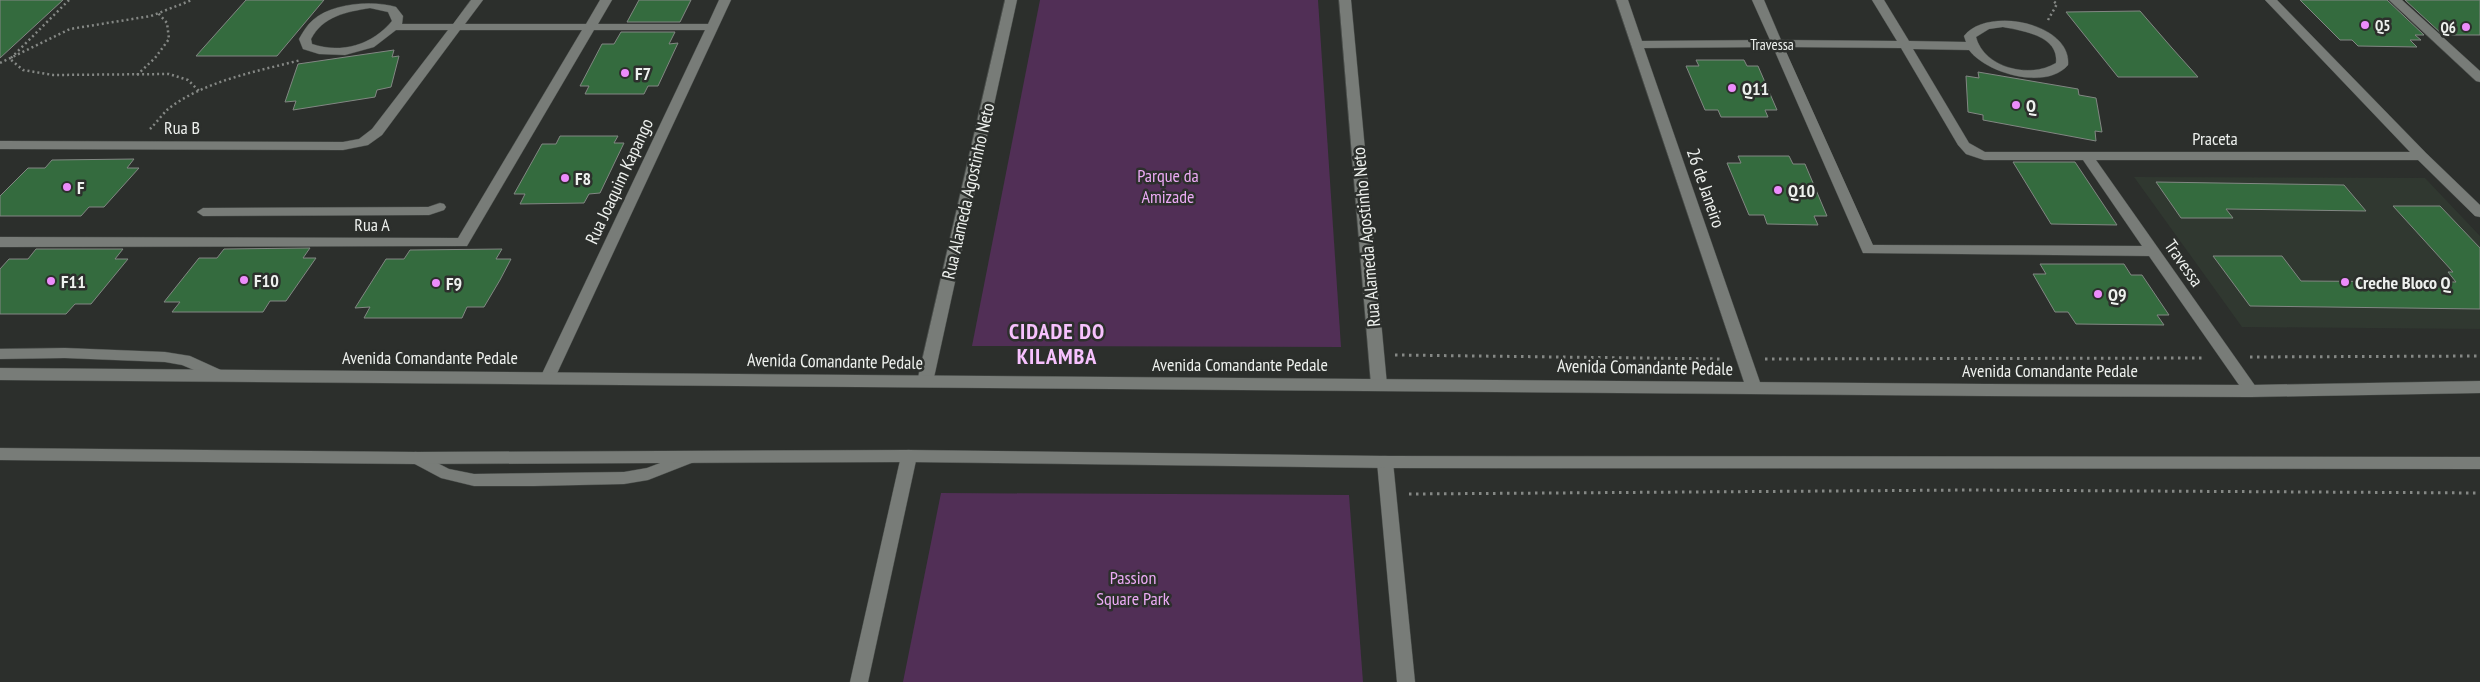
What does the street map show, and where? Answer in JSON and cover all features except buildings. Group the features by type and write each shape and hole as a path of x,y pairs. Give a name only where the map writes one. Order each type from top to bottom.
{"street":[{"path":"457,27 477,0"},
{"name":"Rua A","path":"0,242 462,243 588,27 606,0"},
{"name":"Rua Joaquim Kapango","path":"548,378 725,0"},
{"name":"Rua Alameda Agostinho Neto","path":"925,382 1010,0"},
{"name":"Rua Alameda Agostinho Neto","path":"1345,0 1379,385"},
{"name":"26 de Janeiro","path":"1622,0 1639,45 1754,388"},
{"path":"1758,0 1868,250 2152,251"},
{"name":"Praceta","path":"1878,0 1964,145 1971,151 1984,156 2421,156"},
{"path":"2271,0 2421,156 2480,213"},
{"path":"2395,0 2480,78"},
{"path":"395,27 398,22 397,14 391,9 370,5 351,7 320,20 310,28 305,39 308,46 318,51 344,52 379,41 395,27 712,27"},
{"path":"1989,25 2020,26 2043,35 2060,48 2064,58 2062,65 2049,72 2035,74 2014,72 1989,63 1978,55 1971,46 1970,36 1975,30 1989,25"},
{"name":"Rua B","path":"3,148 343,146 363,142 377,132 457,27"},
{"name":"Travessa","path":"1639,45 1777,43 1971,46"},
{"name":"Travessa","path":"2087,157 2251,391"},
{"name":"Avenida Comandante Pedale","path":"0,374 2251,391 2480,387"},
{"path":"0,454 416,458 909,456 1385,462 2480,463"},
{"path":"859,682 909,456"},
{"path":"1385,462 1406,682"}],"lane":[{"path":"203,212 429,211 440,207"},
{"path":"0,354 65,353 165,357 185,360 218,376"}],"path":[{"path":"10,59 69,0"},
{"path":"0,64 70,29 158,13 192,0"},
{"path":"136,75 155,58 169,39 167,23 158,13"},
{"path":"10,59 23,70 53,75 169,74 188,80 200,92"},
{"path":"134,146 169,109 200,92 242,77 303,60"},
{"path":"1376,354 1744,359 2480,356"},
{"path":"1388,494 1971,490 2480,493"}],"shaded area":[{"name":"Creche Bloco Q","path":"2134,177 2425,178 2480,236 2480,329 2242,327"}],"green space":[{"name":"Parque da Amizade","path":"1040,0 1318,0 1341,347 972,346"},
{"name":"Passion Square Park","path":"941,493 1349,495 1363,682 903,682"}],"place":[{"name":"Q5","path":"2365,25"},
{"name":"Q6","path":"2466,27"},
{"name":"F7","path":"625,73"},
{"name":"Q11","path":"1732,88"},
{"name":"Q","path":"2016,105"},
{"name":"F8","path":"565,178"},
{"name":"F","path":"67,187"},
{"name":"Q10","path":"1778,190"},
{"name":"F10","path":"244,280"},
{"name":"F11","path":"51,281"},
{"name":"Creche Bloco Q","path":"2345,282"},
{"name":"F9","path":"436,283"},
{"name":"Q9","path":"2098,294"}],"district":[{"name":"CIDADE DO KILAMBA","path":"1057,344"}]}
